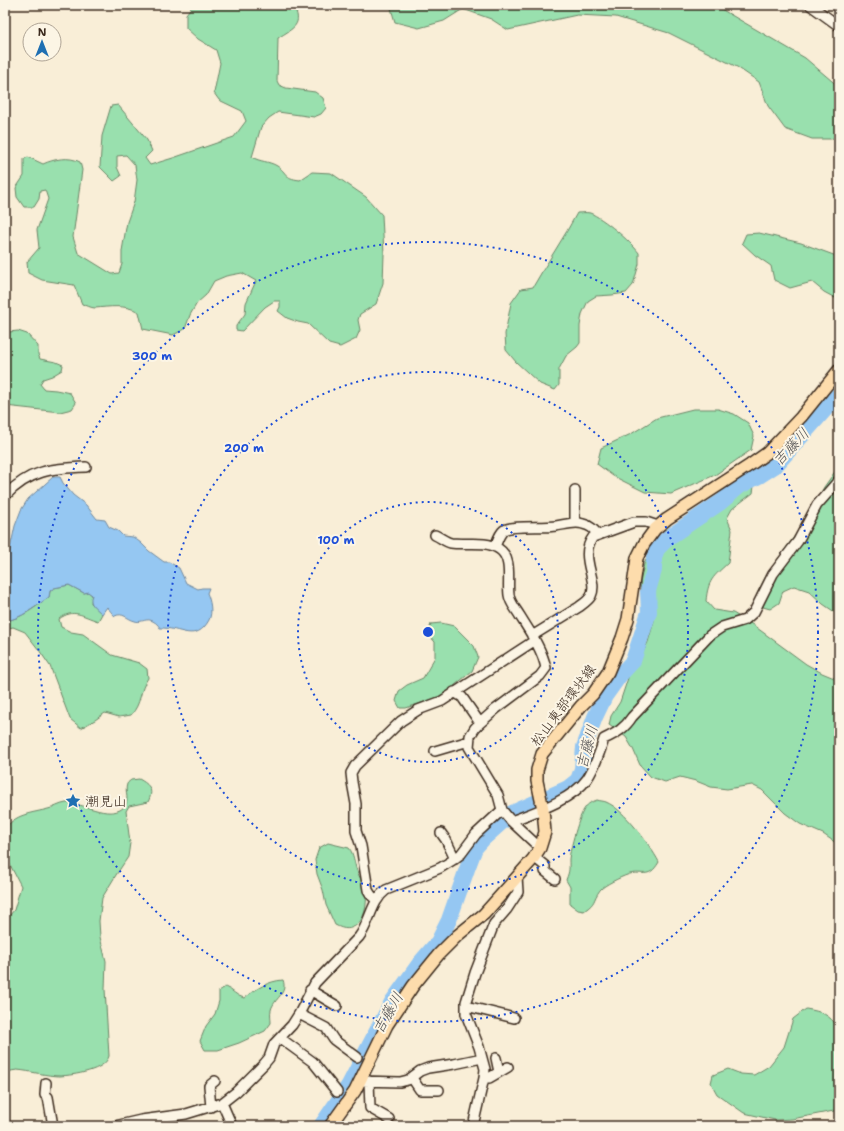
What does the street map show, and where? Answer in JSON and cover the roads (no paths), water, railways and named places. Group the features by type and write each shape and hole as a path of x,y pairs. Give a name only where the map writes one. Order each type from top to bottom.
{"main road":[{"name":"松山東部環状線","path":"330,1126 355,1091 365,1081 387,1026 413,986 439,954 458,935 484,914 537,853 545,832 537,770 542,754 581,706 593,694 608,672 628,619 637,558 644,544 658,526 667,518 750,465 767,452 801,417 839,370"}],"street":[{"path":"810,5 839,26"},
{"path":"5,496 15,486 32,476 60,469 86,467"},
{"path":"114,1126 140,1120 186,1114 222,1103 236,1092 269,1058 274,1044 292,1025 299,1014 310,990 365,929 376,900 380,895 386,890 440,868 461,854 476,834 507,816 569,795 580,787 588,778 597,760 604,739 617,733 626,726 632,717 710,635 722,627 745,620 754,612 773,574 798,541 817,505 839,480"},
{"path":"575,490 575,519 578,523"},
{"path":"376,900 370,895 368,890 356,831 356,804 351,773 355,766 401,721 418,710 442,701 586,602 591,596 592,590 587,550 592,537 634,522 646,522 658,526"},
{"path":"495,546 501,533 508,529 578,523 592,528 598,534"},
{"path":"435,534 449,543 495,546 501,549 507,561 510,602 533,639 544,662 546,668 544,672 496,709 475,728 470,736 469,747 498,795 507,816 537,853 545,866 545,871 555,879"},
{"path":"454,692 462,697 480,723"},
{"path":"435,751 469,741"},
{"path":"441,833 446,840 454,859"},
{"path":"473,1126 484,1078 484,1069 482,1058 466,1014 466,1002 475,973 494,924 507,909 518,892 517,877"},
{"path":"310,990 337,1006"},
{"path":"466,1006 514,1018"},
{"path":"299,1014 326,1028 334,1040 357,1057"},
{"path":"280,1038 313,1062 337,1092"},
{"path":"389,1119 370,1108 365,1081 400,1082 412,1078 420,1071 428,1068 482,1058"},
{"path":"496,1058 500,1072"},
{"path":"484,1078 489,1078 508,1067"},
{"path":"412,1078 420,1090 438,1090"},
{"path":"211,1107 209,1086 215,1081"},
{"path":"46,1083 45,1095 48,1097 54,1126"},
{"path":"222,1103 232,1126"}],"water":[{"path":"53,477 60,477 73,495 86,505 97,519 105,520 109,527 118,531 123,536 133,537 164,562 169,562 179,568 186,583 198,589 209,588 207,593 211,613 209,620 204,627 199,631 187,633 167,628 160,628 156,623 150,620 137,621 123,615 115,616 107,607 102,614 92,603 92,595 88,592 84,593 69,585 54,588 50,591 49,597 34,608 17,618 5,621 5,572 15,526 21,510 28,499"}],"waterway":[{"name":"吉藤川","path":"321,1126 349,1085 392,1002 420,963 438,942 449,920 475,848 512,813 568,788 578,780 582,769 584,747 595,717 605,696 620,675 633,661 649,612 648,591 654,570 654,558 657,549 669,537 721,502 740,486 776,465 839,394"}],"place":[{"name":"潮見山","path":"73,801"}]}
